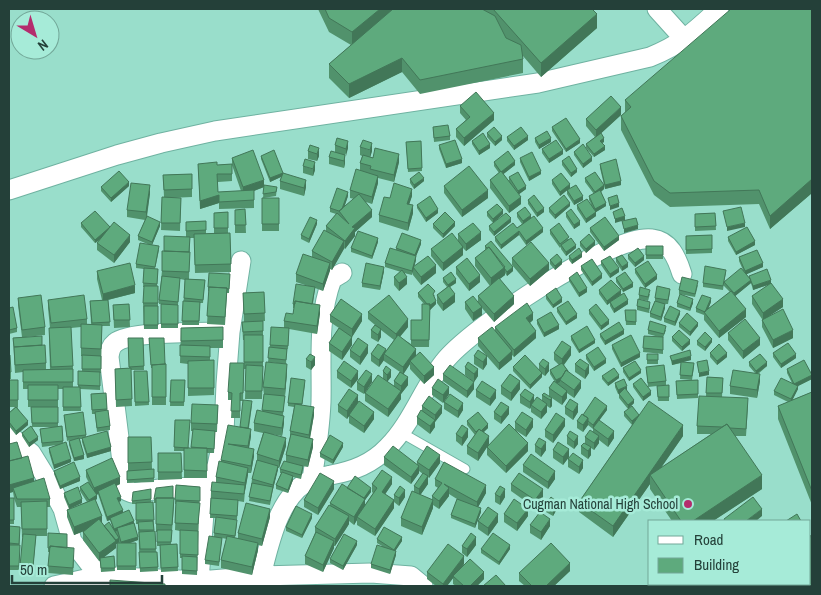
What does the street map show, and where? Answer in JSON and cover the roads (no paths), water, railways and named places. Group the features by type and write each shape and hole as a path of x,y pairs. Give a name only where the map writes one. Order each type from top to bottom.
{"street":[{"path":"657,9 685,40"},
{"path":"9,190 117,155 224,130 538,83 650,57 668,50 685,40 719,9"},
{"path":"261,576 273,528 284,506 298,490 312,479 355,469 369,463 389,447 444,362 457,348 514,306 558,276 623,243 639,238 653,239 669,247 674,253 682,274"},
{"path":"199,581 208,486 217,466 224,433 230,332 241,262"},
{"path":"312,479 320,429 321,334 324,310 332,279 342,273"},
{"path":"208,486 132,493 127,491 124,486 110,366 110,348 116,342 141,334 230,332"},
{"path":"9,435 31,453 42,470 63,509 72,541 99,576"},
{"path":"54,586 99,576 199,581 261,576 380,573 411,576 424,586"}],"lane":[{"path":"400,432 465,469"}],"place":[{"name":"Cugman National High School","path":"688,504"}]}
